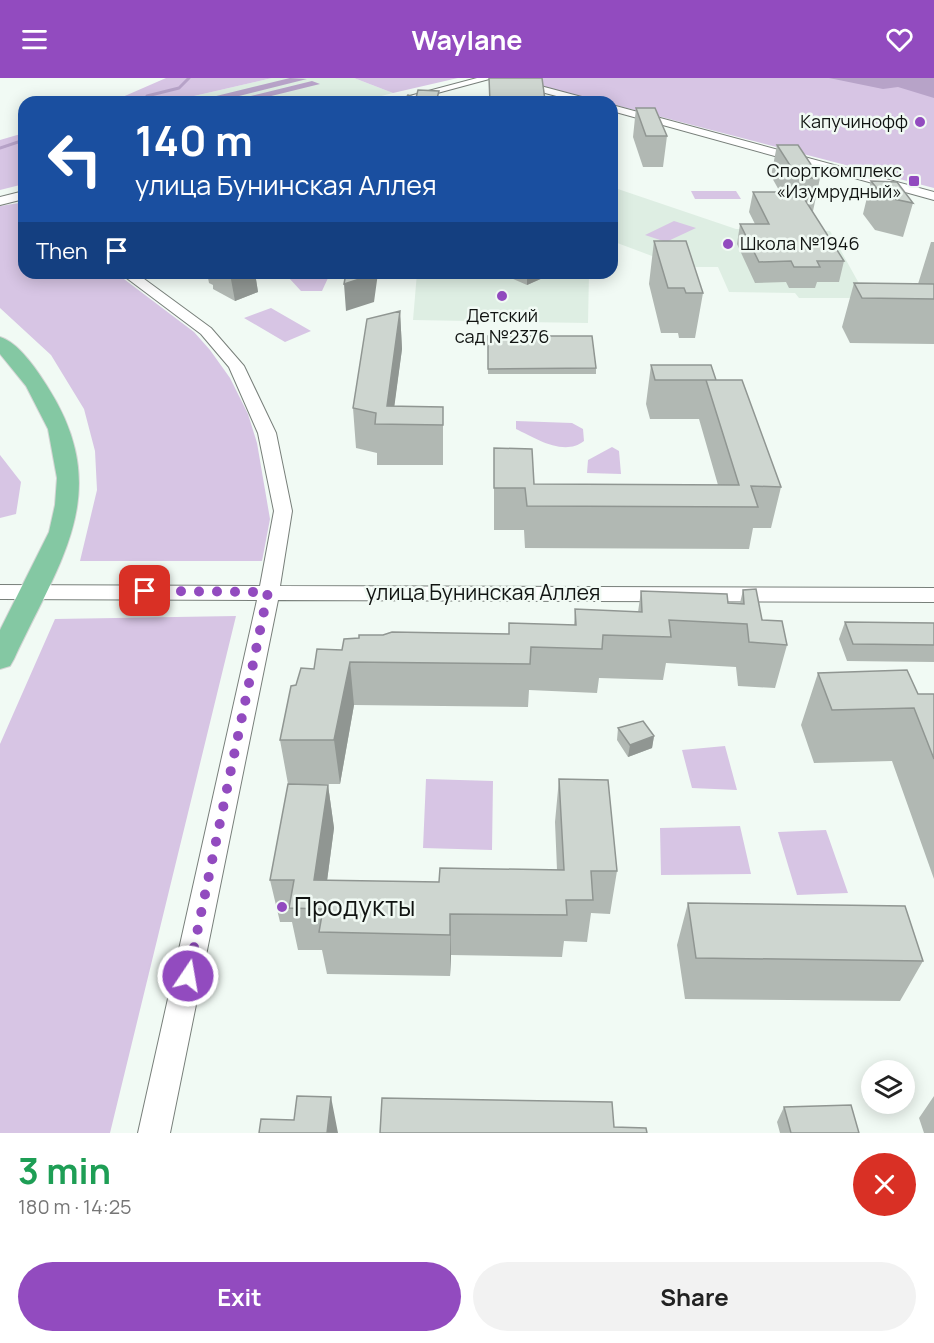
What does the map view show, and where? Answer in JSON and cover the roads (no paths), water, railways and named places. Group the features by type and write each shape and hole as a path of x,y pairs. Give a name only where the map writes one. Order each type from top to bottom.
{"main road":[{"path":"0,343 32,378 64,441 70,468 68,511 33,592 0,659"}],"street":[{"path":"416,96 488,78"},
{"path":"512,81 568,96"},
{"path":"618,110 934,196"},
{"path":"0,201 18,197"},
{"path":"135,279 206,331 236,366 267,433 283,510 268,592 154,1133"},
{"name":"улица Бунинская Аллея","path":"0,592 934,595"}],"waterway":[{"path":"147,96 179,88 189,78"},
{"path":"0,148 18,142"}],"place":[{"name":"Капучинофф","path":"920,122"},
{"name":"Спорткомплекс «Изумрудный»","path":"914,181"},
{"name":"Школа №1946","path":"728,244"},
{"name":"Детский сад №2376","path":"502,296"},
{"name":"Продукты","path":"282,907"}]}
